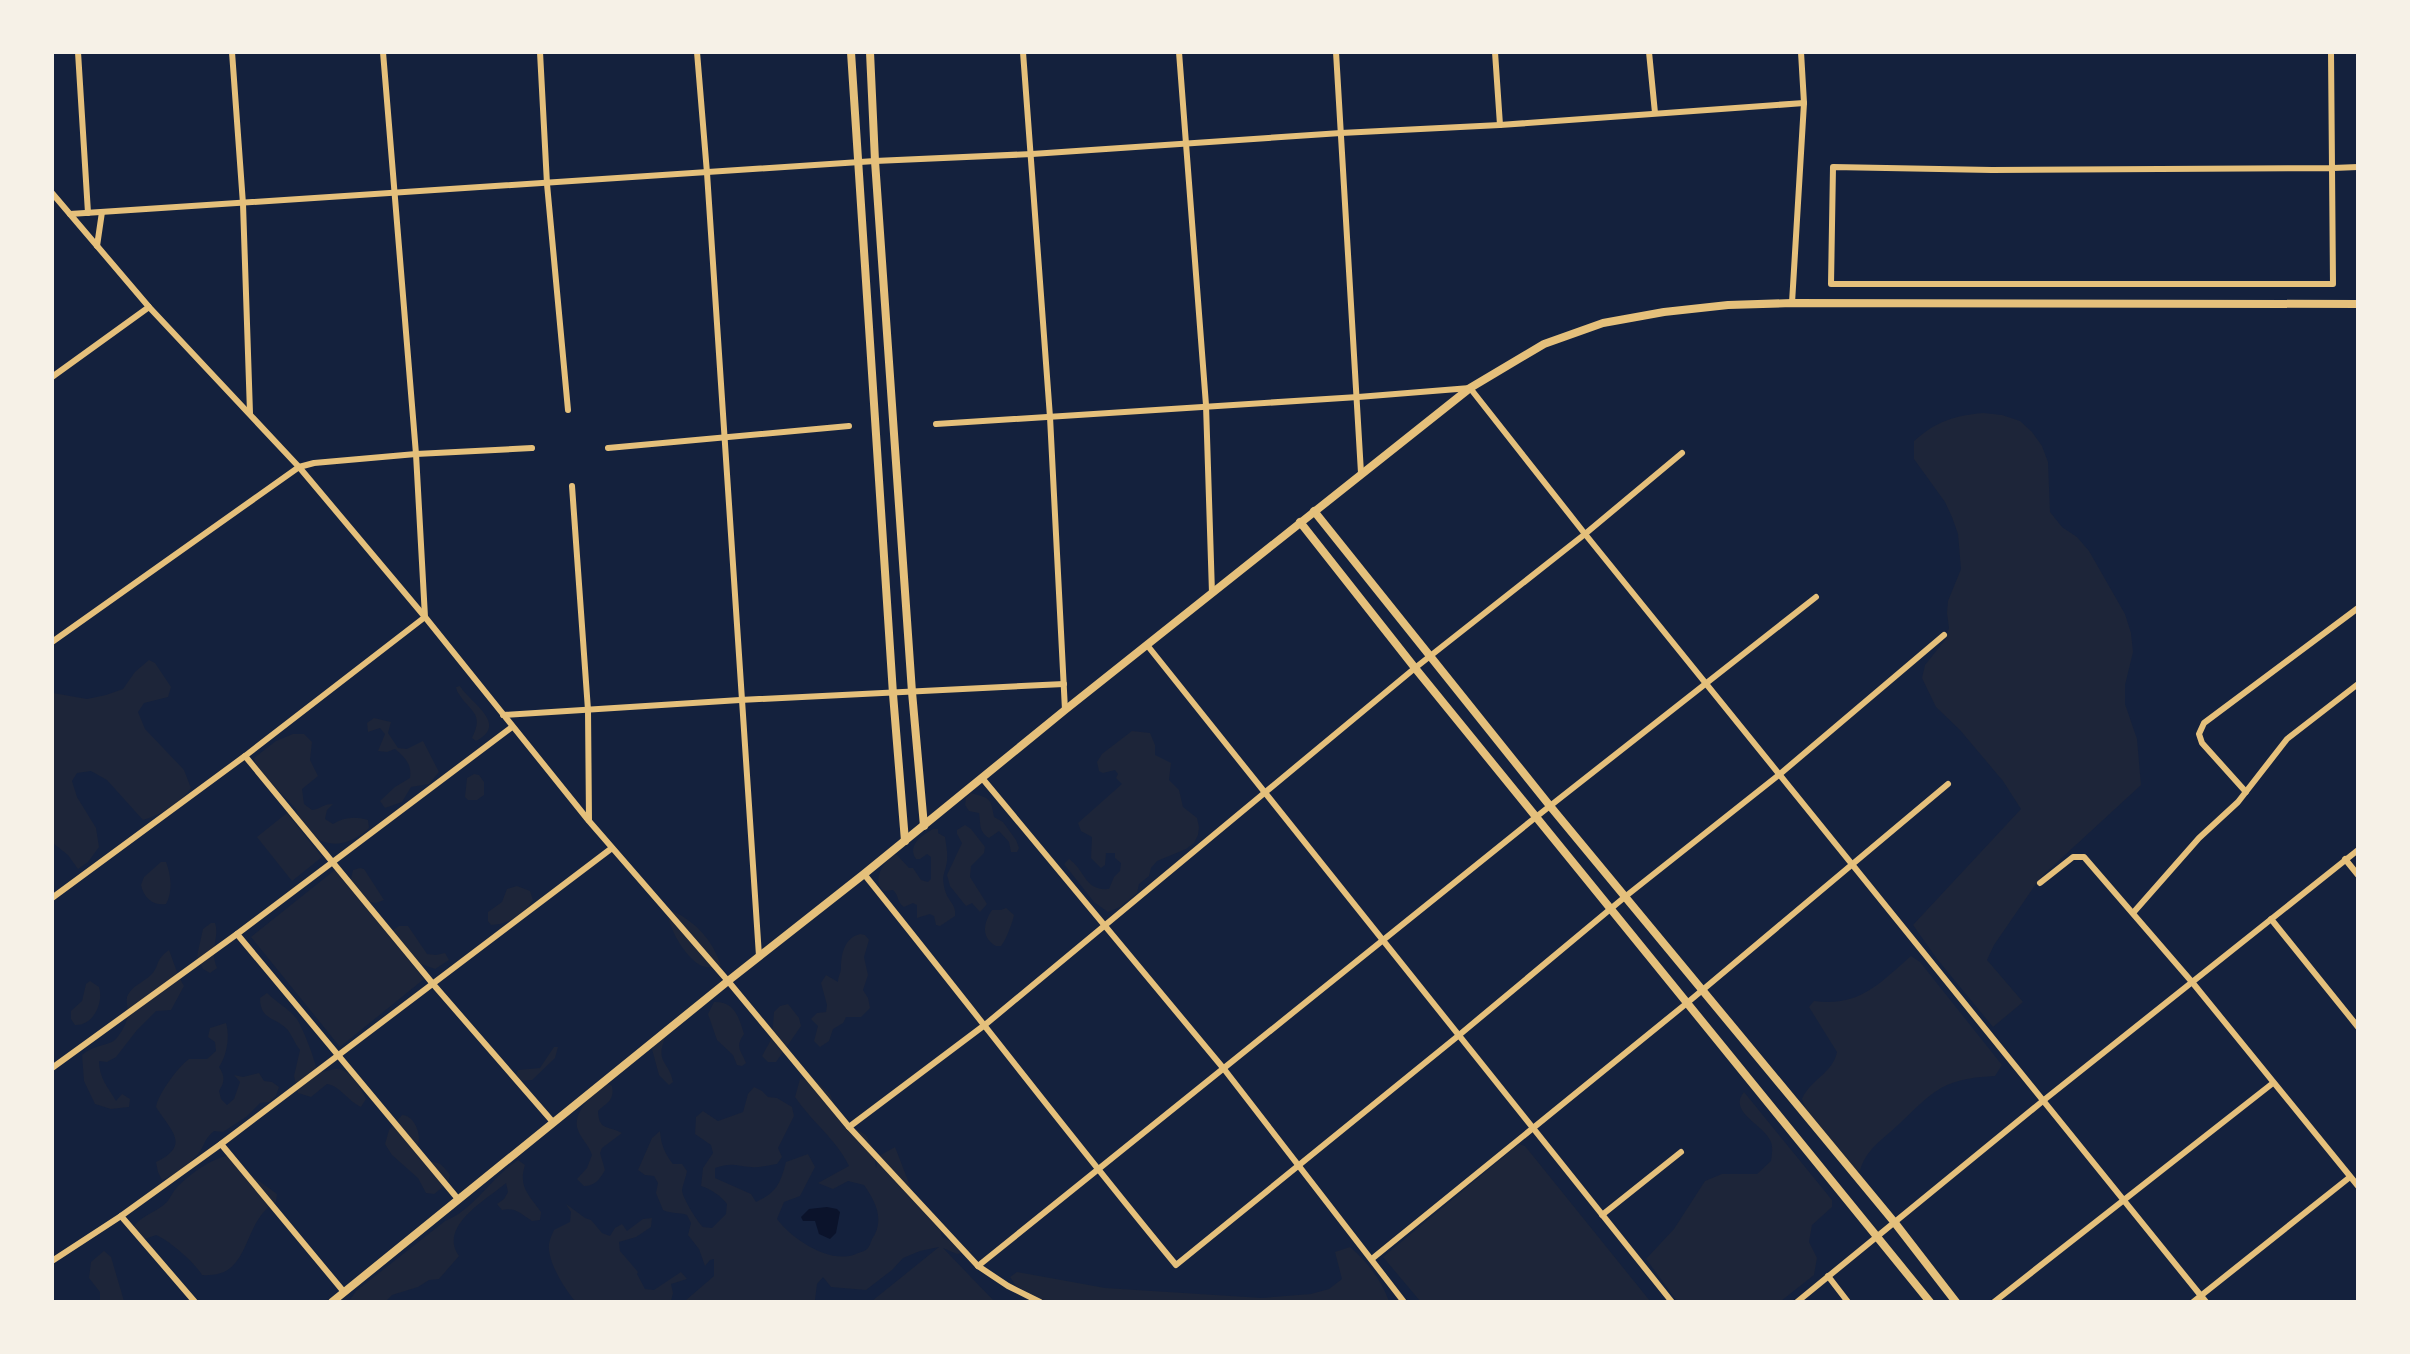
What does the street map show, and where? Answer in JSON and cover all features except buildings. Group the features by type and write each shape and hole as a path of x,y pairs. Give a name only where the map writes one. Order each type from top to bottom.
{"street":[{"path":"78,52 88,213"},
{"path":"232,52 243,204 250,414"},
{"path":"383,52 416,454 425,617"},
{"path":"540,52 547,184 568,411"},
{"path":"697,52 759,956"},
{"path":"851,52 893,694 905,841"},
{"path":"870,52 875,161 912,692 924,826"},
{"path":"1023,52 1050,417 1065,710"},
{"path":"1179,52 1206,405 1212,593"},
{"path":"1336,52 1361,473"},
{"path":"1495,52 1500,125"},
{"path":"1649,52 1655,113"},
{"path":"1792,303 1804,103 1801,52"},
{"path":"2331,52 2332,168 2333,284 1831,284 1833,167 1992,170 2332,168 2358,167"},
{"path":"70,214 858,162 1032,154 1341,133 1500,125 1804,103"},
{"path":"52,193 149,307 299,467 425,617 589,821 728,981 849,1127 978,1266 1008,1286 1040,1302"},
{"path":"97,246 102,212"},
{"path":"332,1302 552,1121 924,826 1361,473 1470,387 1544,344 1603,323 1664,312 1717,306 1792,303 2358,304"},
{"path":"52,377 149,307"},
{"path":"936,424 1358,397 1470,387"},
{"path":"1470,387 1585,534 2206,1302"},
{"path":"608,448 849,426"},
{"path":"52,642 299,467 314,463 416,454 532,448"},
{"path":"849,1127 986,1024 1415,668 1585,534 1682,453"},
{"path":"572,486 588,710 589,821"},
{"path":"1314,511 1550,806 1895,1223 1956,1302"},
{"path":"1300,522 1415,668 1930,1302"},
{"path":"978,1266 1536,817 1816,597"},
{"path":"2246,792 2202,743 2199,734 2204,723 2358,608"},
{"path":"52,898 245,756 425,617"},
{"path":"864,874 986,1024 1098,1171 1176,1265 1610,909 1780,774 1944,635"},
{"path":"1147,645 1672,1302"},
{"path":"503,715 740,700 1064,684"},
{"path":"2133,913 2199,838 2221,820 2246,792 2292,734 2358,684"},
{"path":"52,1068 237,934 512,727"},
{"path":"245,756 433,984 552,1121"},
{"path":"982,778 1224,1069 1404,1302"},
{"path":"1372,1258 1687,1003 1948,784"},
{"path":"52,1261 121,1216 221,1144 612,848"},
{"path":"1797,1302 2044,1100 2358,850"},
{"path":"2040,883 2073,856 2084,857 2192,982 2358,1186"},
{"path":"2345,860 2358,875"},
{"path":"2271,919 2358,1027"},
{"path":"237,934 458,1199"},
{"path":"1994,1302 2273,1083"},
{"path":"221,1144 344,1292"},
{"path":"1602,1215 1681,1152"},
{"path":"2193,1302 2350,1177"},
{"path":"121,1216 195,1302"},
{"path":"1828,1276 1848,1302"}],"shaded area":[{"path":"1983,413 2002,415 2020,421 2042,446 2048,462 2050,512 2062,527 2077,537 2089,551 2125,614 2131,633 2133,652 2125,685 2125,704 2137,739 2141,785 2040,878 1994,945 1987,960 2023,1002 1993,1027 1937,959 1913,925 2021,809 2003,781 1960,730 1936,707 1922,678 1925,665 1945,640 1949,628 1948,601 1961,569 1958,534 1952,517 1945,502 1914,459 1914,441 1946,421"},
{"path":"149,660 155,663 171,687 168,697 144,703 138,712 145,729 184,770 191,788 170,808 143,820 107,780 91,771 77,773 72,781 77,797 96,828 99,847 88,862 78,869 68,855 53,843 53,693 87,699 106,695 123,689 135,672"},
{"path":"460,686 488,720 489,727 485,734 476,741 472,738 476,729 476,717 457,691 456,687"},
{"path":"374,718 391,722 388,733 398,748 407,749 423,741 439,772 429,784 411,787 402,802 385,808 380,801 395,787 410,778 410,769 405,758 395,749 387,752 378,751 385,734 380,728 368,732 367,723"},
{"path":"1132,731 1150,733 1155,745 1155,755 1171,763 1169,780 1179,790 1183,807 1197,818 1198,835 1194,843 1186,849 1157,861 1151,868 1149,876 1139,884 1137,893 1120,907 1108,912 1094,902 1064,864 1069,859 1090,884 1101,889 1109,889 1114,877 1120,871 1121,863 1115,858 1115,853 1106,853 1105,865 1101,868 1091,858 1092,837 1081,831 1078,823 1122,784 1116,778 1118,774 1115,770 1103,773 1099,771 1097,762 1102,754"},
{"path":"293,734 304,734 312,742 310,760 318,776 302,789 304,804 312,810 333,804 327,810 325,819 333,824 350,818 368,820 369,828 358,836 347,842 336,844 317,838 301,822 296,809 256,767 254,758 276,741"},
{"path":"474,774 479,775 484,782 484,795 477,800 468,800 465,797 467,778"},
{"path":"971,793 989,800 994,817 1003,822 1016,840 1019,848 1017,852 1011,852 1009,842 999,831 989,838 983,833 979,813 969,811 965,805 966,798"},
{"path":"287,813 322,857 292,881 257,837"},
{"path":"965,825 985,847 984,853 971,866 970,877 987,904 980,912 972,903 966,906 950,886 947,875 962,843 957,830"},
{"path":"933,829 938,829 938,833 945,837 947,858 943,877 944,885 955,912 955,916 940,926 936,925 934,916 930,914 917,918 917,905 913,903 904,907 893,890 884,891 880,887 878,877 882,867 893,855 897,855 909,868 913,868 921,880 928,882 931,879 931,857 927,854 916,859 913,849 920,838"},
{"path":"161,862 166,862 170,878 170,894 166,904 157,904 150,900 144,894 141,885 144,877"},
{"path":"336,869 424,979 340,1047 251,937"},
{"path":"364,869 384,900 376,903 367,902 350,883 353,870"},
{"path":"517,886 530,891 533,900 515,918 491,925 488,921 488,912 502,902 507,889"},
{"path":"1006,908 1014,915 1003,944 996,946 986,934 987,919 992,910"},
{"path":"673,911 697,927 714,949 721,966 702,966 691,958 677,939 669,920"},
{"path":"215,923 216,928 214,955 217,968 210,973 203,969 197,956 203,929"},
{"path":"399,926 408,926 427,954 445,953 449,960 435,969 418,963 392,931"},
{"path":"860,934 865,935 869,940 864,957 868,975 863,990 870,1008 861,1017 846,1017 843,1023 833,1029 829,1041 820,1047 814,1041 818,1026 811,1019 817,1013 826,1012 827,1005 821,983 826,975 838,982 844,948 850,939"},
{"path":"169,950 184,986 171,1010 156,1011 137,1030 116,1057 107,1062 99,1061 102,1077 116,1101 122,1094 130,1099 129,1107 111,1109 95,1104 84,1081 82,1055 117,1038 128,1015 127,997 129,993 151,975 161,957"},
{"path":"1911,956 1920,962 2002,1065 1995,1076 1960,1081 1935,1092 1875,1145 1860,1171 1855,1172 1806,1110 1802,1099 1810,1087 1831,1066 1837,1052 1809,1007 1814,1001 1830,1002 1857,997 1879,984"},
{"path":"90,981 99,987 100,1000 96,1012 87,1022 75,1025 71,1019 71,1011 82,1001 86,984"},
{"path":"267,993 298,1021 317,1071 336,1069 350,1075 366,1099 361,1107 332,1085 327,1084 311,1097 298,1093 294,1076 300,1050 287,1029 265,1014 260,998"},
{"path":"714,1002 727,1004 738,1017 744,1034 739,1046 746,1063 742,1066 737,1065 733,1055 717,1040 708,1014"},
{"path":"788,1004 799,1018 801,1026 776,1062 768,1062 762,1056 772,1038 774,1012 780,1006"},
{"path":"226,1023 227,1045 219,1067 224,1079 219,1091 221,1099 227,1105 234,1099 240,1082 234,1075 243,1077 259,1073 264,1081 272,1082 279,1087 276,1096 269,1102 260,1103 246,1117 223,1132 214,1131 190,1162 162,1180 156,1162 167,1156 176,1143 172,1130 156,1107 160,1095 179,1068 189,1059 207,1059 216,1051 215,1042 208,1037 210,1028"},
{"path":"662,1035 665,1038 662,1057 673,1082 669,1085 659,1075 652,1049"},
{"path":"554,1047 558,1047 555,1058 532,1080 518,1081 515,1077 518,1070 540,1068"},
{"path":"800,1079 817,1082 830,1094 837,1112 851,1126 866,1135 874,1150 876,1168 879,1156 895,1147 914,1196 928,1207 938,1221 942,1237 973,1251 957,1254 943,1248 994,1301 872,1301 939,1247 903,1258 892,1270 866,1290 831,1287 823,1277 817,1284 815,1300 817,1301 685,1301 714,1276 714,1259 705,1266 699,1249 688,1235 691,1223 687,1215 663,1210 656,1193 658,1183 654,1176 645,1175 638,1170 652,1138 660,1131 662,1145 670,1160 673,1164 682,1164 687,1171 682,1190 687,1204 703,1227 712,1228 726,1214 727,1204 716,1193 701,1186 703,1168 713,1153 711,1145 695,1134 696,1117 703,1111 718,1121 743,1112 748,1094 754,1087 768,1097 777,1098 792,1107 794,1116 778,1148 782,1157 777,1164 764,1166 721,1166 715,1168 715,1178 751,1194 756,1202 769,1195 777,1187 786,1162 808,1154 815,1167 800,1196 784,1202 777,1219 802,1242 824,1253 846,1256 864,1251 869,1246 876,1232 878,1218 875,1205 864,1185 848,1181 833,1189 818,1183 849,1166 831,1139 795,1097"},
{"path":"605,1082 612,1086 613,1091 609,1101 598,1111 600,1122 622,1133 602,1148 600,1153 605,1170 601,1176 594,1183 584,1186 577,1179 587,1168 592,1155 578,1130 578,1117 585,1104"},
{"path":"1744,1092 1832,1200 1832,1207 1812,1225 1809,1242 1817,1258 1814,1275 1781,1301 1677,1301 1646,1259 1674,1229 1705,1181 1722,1174 1757,1174 1771,1161 1771,1142 1740,1106 1740,1099"},
{"path":"402,1115 409,1118 417,1128 418,1156 425,1161 440,1164 450,1175 448,1183 434,1194 426,1193 418,1178 392,1155 385,1144 389,1130"},
{"path":"1519,1144 1525,1146 1650,1301 1420,1301 1383,1257"},
{"path":"229,1155 237,1158 247,1172 277,1194 276,1202 256,1222 245,1248 230,1268 218,1274 202,1275 188,1258 168,1242 156,1235 145,1239 137,1235 133,1227 167,1202 178,1186 195,1171"},
{"path":"518,1160 525,1165 524,1185 541,1212 540,1220 532,1221 515,1210 502,1210 497,1204 508,1192 506,1183 478,1205 460,1224 455,1234 454,1245 459,1256 439,1279 429,1280 418,1287 392,1295 386,1301 349,1301 356,1291 445,1221 465,1209 499,1175"},
{"path":"566,1204 591,1220 602,1233 610,1236 615,1228 622,1224 627,1231 643,1219 652,1218 651,1227 636,1237 619,1242 620,1251 638,1272 645,1289 654,1290 681,1272 687,1279 671,1284 673,1293 671,1301 576,1302 559,1277 549,1249 554,1230 570,1222 571,1212"},
{"path":"827,1207 840,1212 836,1233 830,1239 819,1234 815,1221 803,1221 801,1217 809,1209"},
{"path":"1350,1247 1373,1272 1389,1301 1044,1301 1016,1286 1010,1277 1017,1272 1105,1288 1262,1298 1311,1294 1329,1289 1342,1279 1335,1252"},
{"path":"104,1251 111,1257 124,1301 100,1301 100,1292 89,1278 91,1262"}]}
